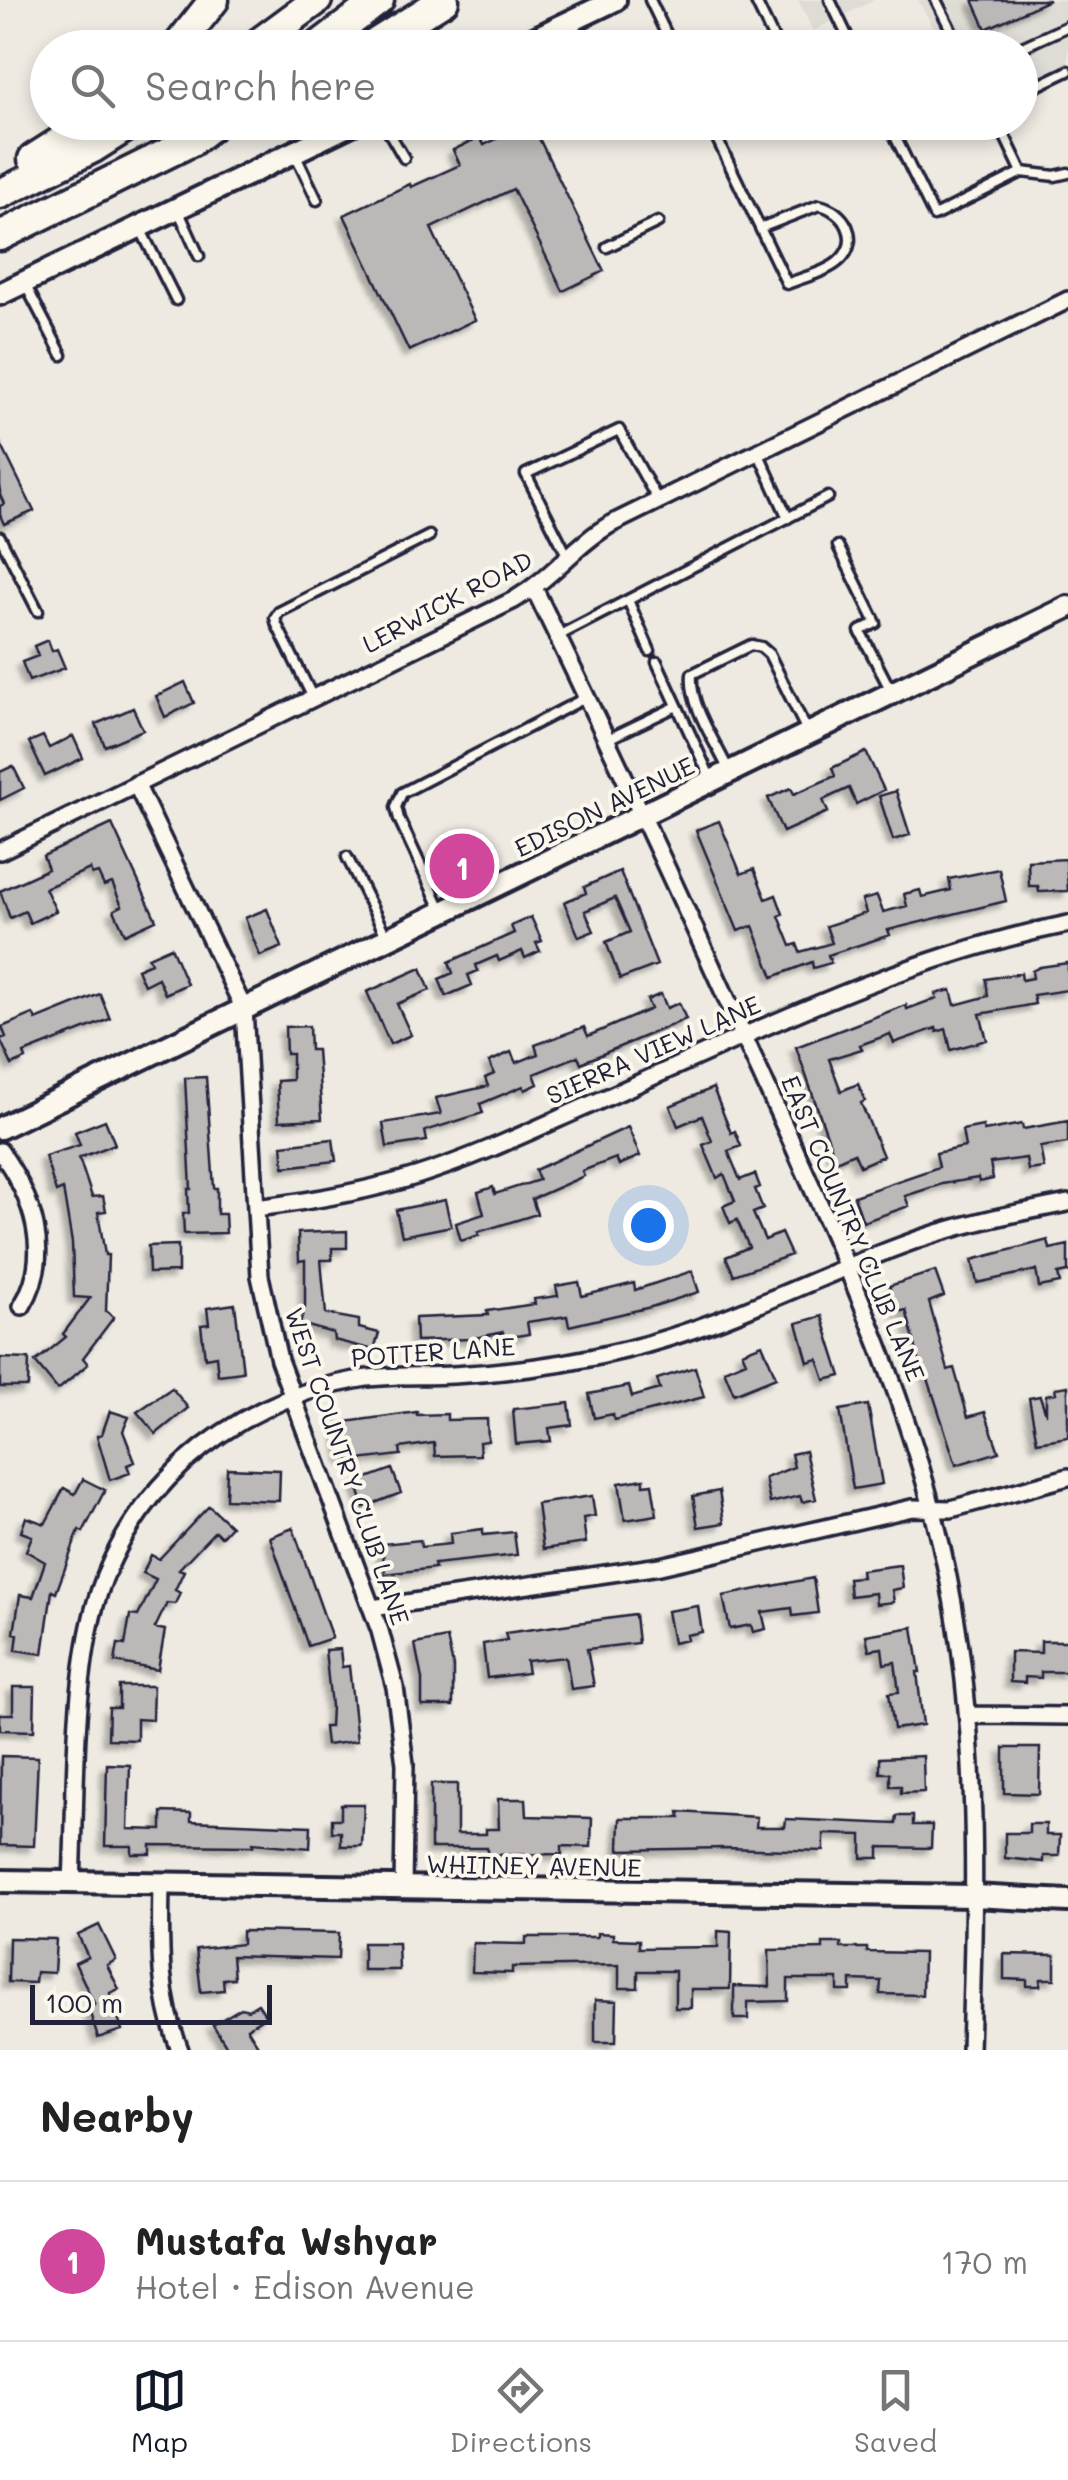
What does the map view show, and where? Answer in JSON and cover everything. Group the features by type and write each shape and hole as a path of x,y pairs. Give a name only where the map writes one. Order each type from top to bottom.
{"highway":[{"path":"190,30 214,0"},
{"path":"276,30 317,0"},
{"path":"340,30 380,0"},
{"path":"396,30 444,0"},
{"path":"0,180 63,140"},
{"path":"0,194 106,140"},
{"path":"0,236 192,141"}],"street":[{"path":"552,30 615,0"},
{"path":"0,294 319,140"},
{"name":"LERWICK ROAD","path":"0,851 534,588 601,530 1068,300"},
{"name":"EAST COUNTRY CLUB LANE","path":"534,588 644,814 848,1267 888,1364 932,1508 948,1576 969,1715 973,1770 970,2050"},
{"name":"EDISON AVENUE","path":"0,1128 1068,607"},
{"name":"WEST COUNTRY CLUB LANE","path":"136,784 244,1010 260,1276 268,1318 293,1396 372,1608 395,1687 406,1803 403,1888"},
{"name":"SIERRA VIEW LANE","path":"256,1208 364,1190 435,1170 906,968 1068,924"},
{"path":"0,1151 26,1196 37,1234 38,1265 34,1284 22,1306"},
{"name":"POTTER LANE","path":"72,1882 84,1655 90,1622 108,1569 142,1510 186,1460 240,1420 293,1396 362,1379 511,1371 628,1349 728,1317 939,1232 1068,1203"},
{"path":"372,1608 660,1566 912,1508 951,1509 1068,1477"},
{"path":"969,1715 1068,1716"},
{"name":"WHITNEY AVENUE","path":"0,1881 974,1896 1068,1901"},
{"path":"161,1884 164,2000 180,2050"}],"lane":[{"path":"650,0 664,30"},
{"path":"755,0 769,30"},
{"path":"830,0 844,30"},
{"path":"936,0 951,30"},
{"path":"562,25 564,30"},
{"path":"1038,40 1068,26"},
{"path":"1038,85 1068,71"},
{"path":"394,140 404,158"},
{"path":"718,140 760,228 787,284 836,264 843,258 850,238 845,220 838,212 819,206 760,228"},
{"path":"897,140 934,216 1022,172 1055,176 1068,173"},
{"path":"1007,140 1022,172"},
{"path":"294,152 317,200"},
{"path":"177,208 199,256"},
{"path":"607,247 658,222"},
{"path":"139,226 176,300"},
{"path":"24,282 62,355"},
{"path":"568,559 526,474 619,430 658,501"},
{"path":"758,452 788,518"},
{"path":"558,636 828,497"},
{"path":"313,698 277,625 279,612 429,536"},
{"path":"0,537 38,611"},
{"path":"838,546 876,622 860,631 892,693"},
{"path":"628,600 650,652"},
{"path":"721,776 691,678 692,674 751,645 769,654 808,734"},
{"path":"657,662 677,706 721,776"},
{"path":"443,913 398,819 396,807 402,793 587,697"},
{"path":"608,739 677,706"},
{"path":"347,857 388,940"}],"shaded area":[{"path":"798,0 874,0 815,30"},
{"path":"918,0 1068,0 1068,71 1038,85 1038,30 935,30"}],"building":[{"path":"973,0 1049,0 986,29"},
{"path":"474,140 482,140 484,145 494,140 540,140 604,271 563,291 513,189 431,228 475,320 409,351 344,215 460,165 453,150"},
{"path":"0,442 34,511 4,524 0,515 0,506 4,504 0,495"},
{"path":"48,640 52,651 57,649 65,668 29,681 22,662 38,656 34,646"},
{"path":"185,682 194,703 165,717 156,696"},
{"path":"133,708 143,730 105,746 96,724"},
{"path":"43,736 49,748 73,736 83,758 45,776 29,742"},
{"path":"866,752 884,790 856,804 849,788 823,800 828,812 783,832 768,798 791,788 794,794 835,776 832,768"},
{"path":"13,766 24,788 0,800 0,772"},
{"path":"896,791 910,835 893,840 879,796"},
{"path":"719,821 741,874 754,869 766,899 776,895 783,914 779,916 791,946 797,944 800,952 832,943 826,926 866,913 862,900 877,896 883,912 907,906 904,894 920,890 922,897 951,890 949,879 999,869 1006,901 888,930 890,935 828,955 831,963 813,968 812,962 773,977 753,926 738,931 696,830"},
{"path":"112,824 156,920 125,934 114,910 122,906 112,883 104,886 98,873 92,875 90,869 45,888 56,911 30,923 25,911 10,918 0,891 48,869 43,856"},
{"path":"1066,859 1068,891 1039,892 1038,886 1029,886 1028,861"},
{"path":"620,871 657,965 620,979 606,942 630,932 615,898 585,911 594,931 579,937 564,902 586,893 584,887"},
{"path":"267,909 282,947 260,956 245,918"},
{"path":"531,917 542,941 536,943 540,951 525,958 522,951 499,961 497,956 476,965 478,971 468,975 472,985 446,996 439,979 453,973 449,962 514,933 511,926"},
{"path":"171,947 187,984 165,994 158,978 144,985 137,969 151,963 148,957"},
{"path":"1068,963 1068,990 1033,995 1035,1004 980,1014 987,1040 951,1050 946,1029 937,1032 936,1028 894,1043 890,1034 860,1045 862,1049 829,1059 841,1091 858,1084 865,1101 861,1103 883,1156 860,1166 854,1153 836,1161 796,1047 906,1005 907,1009 937,998 935,994 951,990 955,1005 988,996 986,979 1021,973 1022,980 1033,978 1032,971 1040,967"},
{"path":"421,968 430,990 397,1004 411,1035 390,1044 367,992"},
{"path":"100,994 110,1019 24,1053 26,1059 12,1065 0,1039 6,1037 2,1027 33,1014 36,1020"},
{"path":"661,994 667,1008 679,1003 686,1019 581,1063 578,1056 534,1074 538,1084 480,1104 483,1113 425,1131 427,1141 387,1147 383,1123 441,1114 436,1098 488,1086 485,1078 494,1074 489,1062 511,1052 516,1063 538,1054 535,1045 584,1027 588,1036 651,1009 647,1000"},
{"path":"309,1026 310,1050 317,1050 322,1119 279,1121 277,1081 292,1080 292,1054 286,1054 285,1027"},
{"path":"206,1077 217,1214 225,1214 226,1233 184,1234 183,1213 189,1213 191,1189 185,1078"},
{"path":"713,1088 731,1133 735,1131 741,1146 728,1151 740,1180 755,1174 760,1187 755,1189 763,1209 753,1213 765,1240 781,1233 791,1255 734,1275 726,1257 749,1247 737,1220 730,1223 723,1206 735,1201 724,1174 717,1178 703,1145 712,1141 702,1116 678,1126 670,1106"},
{"path":"105,1120 115,1144 79,1158 92,1197 103,1196 106,1211 98,1212 108,1255 106,1311 114,1317 83,1358 88,1364 58,1390 35,1362 66,1337 63,1334 90,1298 74,1297 72,1243 63,1189 56,1192 45,1156 80,1145 75,1132"},
{"path":"1068,1121 1068,1143 1040,1147 1044,1168 1028,1170 1026,1158 990,1163 993,1179 942,1184 905,1196 909,1206 863,1222 854,1196 939,1167 936,1153 965,1147 962,1130 983,1126 984,1131 1022,1124 1023,1129"},
{"path":"628,1127 640,1156 619,1165 616,1158 582,1171 584,1176 532,1199 537,1214 461,1241 456,1223 484,1214 478,1192 493,1187 495,1194 539,1180 535,1170"},
{"path":"333,1139 336,1161 284,1167 282,1145"},
{"path":"445,1200 451,1226 402,1236 396,1210"},
{"path":"347,1231 347,1248 332,1248 332,1260 321,1260 326,1314 359,1320 359,1328 379,1333 374,1350 334,1340 333,1333 300,1324 305,1307 305,1260 299,1261 298,1233"},
{"path":"1048,1240 1050,1249 1068,1245 1068,1272 1058,1274 1060,1283 1039,1287 1036,1270 977,1283 972,1260"},
{"path":"178,1245 178,1272 149,1273 148,1246"},
{"path":"692,1271 699,1292 651,1307 569,1326 567,1316 527,1322 529,1334 504,1338 503,1332 470,1339 416,1341 415,1318 488,1315 487,1311 535,1304 534,1299 558,1296 556,1286 579,1282 582,1296 634,1283 635,1290"},
{"path":"935,1271 944,1296 929,1302 948,1370 954,1368 968,1417 985,1412 999,1452 956,1465 924,1366 921,1367 906,1310 898,1312 889,1286"},
{"path":"235,1304 243,1372 218,1375 216,1356 205,1358 201,1325 209,1324 207,1308"},
{"path":"822,1316 841,1376 825,1380 818,1359 808,1362 797,1323"},
{"path":"762,1344 776,1377 734,1394 724,1370 746,1361 742,1352"},
{"path":"0,1358 29,1359 28,1387 0,1387"},
{"path":"695,1367 704,1397 614,1420 613,1414 594,1418 589,1394 629,1386 632,1397 660,1389 657,1379"},
{"path":"1068,1386 1068,1437 1037,1442 1029,1398 1040,1396 1046,1414 1046,1395 1056,1393 1055,1388"},
{"path":"172,1388 188,1408 156,1434 137,1412"},
{"path":"569,1403 572,1425 549,1428 551,1441 516,1444 513,1409"},
{"path":"868,1405 882,1484 853,1489 840,1410"},
{"path":"110,1411 129,1417 123,1431 135,1462 127,1465 130,1473 110,1480 97,1436 102,1434"},
{"path":"417,1412 447,1414 447,1420 487,1419 488,1441 479,1442 480,1455 435,1456 434,1443 400,1448 401,1455 350,1461 344,1458 338,1423"},
{"path":"805,1451 816,1499 802,1502 800,1496 770,1503 765,1478 794,1467 791,1454"},
{"path":"227,1468 280,1470 279,1501 226,1499"},
{"path":"392,1469 401,1493 364,1507 356,1482"},
{"path":"83,1479 105,1490 83,1532 79,1530 56,1593 52,1591 43,1654 16,1650 18,1634 14,1633 20,1595 33,1597 45,1562 26,1551 32,1536 21,1532 26,1517 45,1524 64,1488 75,1494"},
{"path":"644,1479 644,1485 652,1484 657,1515 625,1520 619,1483"},
{"path":"719,1491 724,1523 698,1527 693,1496"},
{"path":"592,1496 595,1516 583,1518 586,1543 543,1549 537,1504"},
{"path":"209,1506 231,1526 221,1537 215,1531 179,1569 184,1571 175,1590 180,1593 175,1604 167,1603 155,1628 165,1630 158,1670 115,1662 118,1644 125,1645 130,1615 138,1616 156,1579 143,1573 151,1555 159,1559"},
{"path":"293,1528 332,1638 308,1646 270,1537"},
{"path":"483,1529 483,1535 514,1532 517,1555 385,1574 382,1544 420,1540 421,1547 451,1544 450,1533"},
{"path":"900,1565 903,1588 892,1590 894,1602 876,1604 875,1593 850,1596 848,1578 862,1577 861,1570"},
{"path":"813,1578 818,1613 793,1616 792,1608 762,1612 766,1629 753,1632 751,1625 730,1629 723,1596"},
{"path":"698,1606 702,1632 673,1643 667,1611"},
{"path":"635,1615 638,1643 587,1649 594,1686 571,1689 566,1657 526,1661 528,1673 487,1678 483,1644 507,1640 505,1633"},
{"path":"913,1627 923,1725 894,1729 889,1693 899,1692 895,1662 884,1664 882,1648 869,1650 866,1635"},
{"path":"447,1638 453,1666 453,1706 422,1706 422,1679 415,1644"},
{"path":"1041,1641 1068,1641 1068,1672 1041,1672 1041,1678 1025,1677 1025,1683 1010,1682 1010,1652 1041,1653"},
{"path":"340,1649 342,1667 349,1666 357,1741 326,1745 324,1727 330,1727 331,1706 325,1650"},
{"path":"119,1686 153,1686 152,1720 137,1719 137,1740 108,1739 109,1708 119,1708"},
{"path":"13,1687 35,1687 34,1731 0,1730 0,1714 13,1714"},
{"path":"1004,1748 1040,1748 1039,1794 1004,1793"},
{"path":"1,1756 38,1757 34,1846 0,1845"},
{"path":"923,1756 924,1792 901,1793 901,1786 890,1786 890,1773 880,1773 880,1758"},
{"path":"107,1764 130,1765 128,1829 162,1830 162,1812 191,1813 191,1821 311,1826 310,1848 253,1843 151,1845 151,1854 132,1854 132,1846 105,1846"},
{"path":"431,1784 457,1784 457,1834 486,1834 486,1829 499,1829 498,1799 526,1799 527,1816 592,1818 591,1847 562,1846 562,1854 487,1855 487,1848 431,1848"},
{"path":"341,1804 364,1804 362,1846 341,1846 341,1832 332,1832 332,1819 341,1819"},
{"path":"679,1812 757,1817 756,1827 785,1827 786,1819 896,1824 897,1816 913,1816 913,1825 932,1825 931,1848 879,1847 879,1858 862,1858 862,1835 824,1834 824,1851 619,1850 620,1818 680,1818"},
{"path":"1029,1824 1046,1824 1046,1835 1060,1835 1059,1856 1043,1856 1043,1862 1005,1858 1005,1833 1029,1833"},
{"path":"99,1925 116,1960 107,1965 119,1989 110,1993 122,2030 98,2038 88,2007 95,2005 75,1963 88,1957 78,1935"},
{"path":"242,1931 339,1933 338,1959 232,1956 234,1978 223,1979 224,1990 201,1992 196,1949 242,1944"},
{"path":"718,1931 731,1932 730,1989 691,1989 691,2008 675,2008 675,1971 638,1971 638,1988 619,1988 619,1965 512,1967 512,1973 472,1972 473,1943 526,1944 526,1937 597,1937 597,1933 613,1934 613,1939 639,1940 639,1948 718,1947"},
{"path":"9,1938 56,1939 54,1973 36,1972 35,1983 8,1982"},
{"path":"363,1943 398,1943 399,1970 363,1970"},
{"path":"823,1943 867,1948 867,1952 923,1953 922,1995 880,1994 881,1981 851,1980 851,1991 838,1991 838,1979 788,1979 788,2001 748,2002 748,2019 734,2019 734,1986 770,1987 769,1950 823,1949"},
{"path":"1004,1954 1055,1955 1055,1979 1041,1979 1040,1986 1027,1986 1027,1980 1004,1979"},
{"path":"595,2000 617,2001 616,2042 595,2042"},
{"path":"258,2004 266,2016 247,2028 261,2050 229,2050 213,2025 241,2008 248,2010"}],"place":[{"name":"Mustafa Wshyar","path":"462,866"}]}
